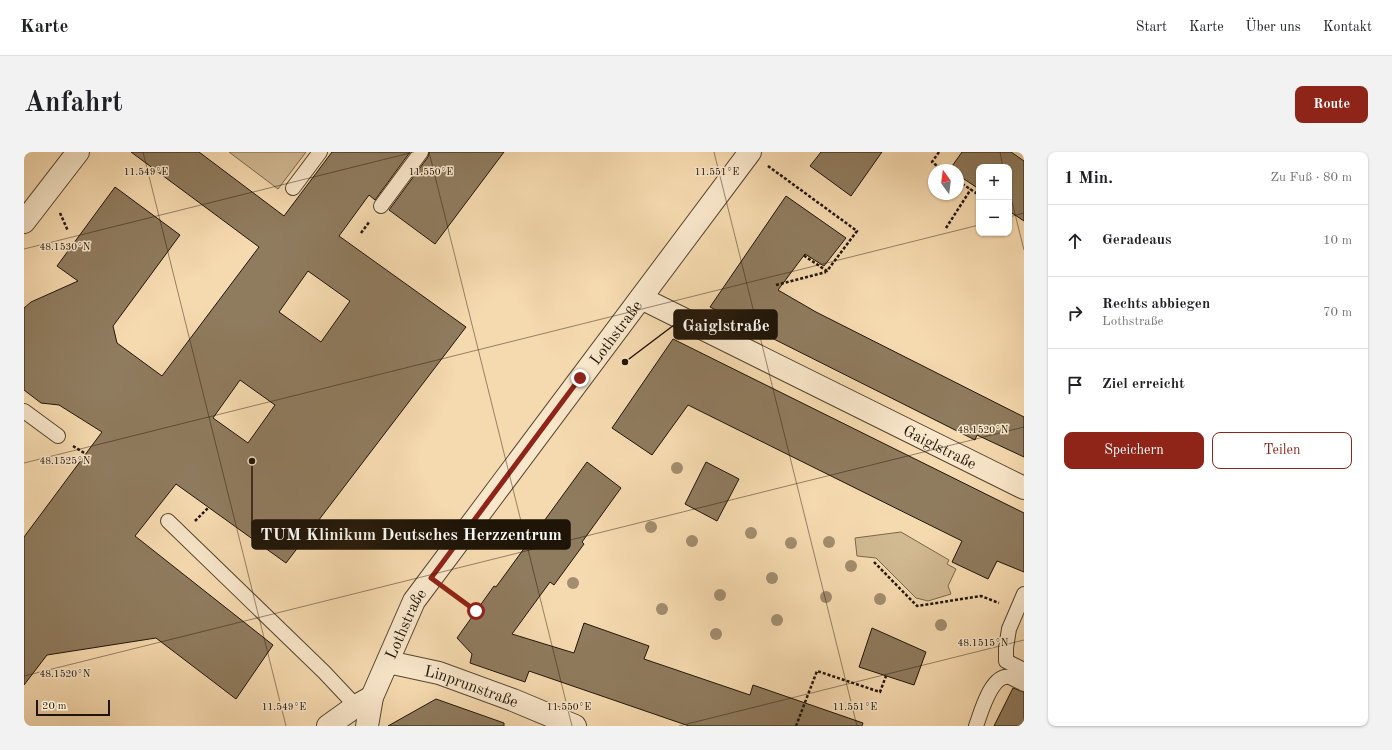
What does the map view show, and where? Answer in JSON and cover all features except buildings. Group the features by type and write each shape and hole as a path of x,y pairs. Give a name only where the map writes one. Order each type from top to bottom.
{"street":[{"path":"24,222 78,152"},
{"name":"Lothstraße","path":"328,726 364,701 388,662 414,601 750,152"},
{"name":"Gaiglstraße","path":"641,298 1024,488"},
{"name":"Linprunstraße","path":"388,662 439,673 513,700 575,726"},
{"name":"Lothstraße","path":"364,701 367,726"}],"lane":[{"path":"293,188 320,152"},
{"path":"381,206 421,152"},
{"path":"24,411 58,436"},
{"path":"168,521 319,668 364,701"},
{"path":"1024,594 1009,629 1006,648 1006,662 1024,670"},
{"path":"976,726 990,688 1000,678 1009,677 1024,684"}],"path":[{"path":"750,152 857,231 827,271 776,285"},
{"path":"935,164 932,162 939,152"},
{"path":"964,185 976,193"},
{"path":"946,228 971,190"},
{"path":"803,255 827,271"},
{"path":"874,562 917,606 981,596 1017,610"},
{"path":"431,578 476,611"},
{"path":"796,726 817,672 880,692 886,676"}],"shaded area":[{"path":"229,152 306,152 278,189"},
{"path":"901,532 949,560 947,564 956,569 948,586 951,594 928,601 916,598 876,558 857,556 855,538"}],"place":[{"name":"Gaiglstraße","path":"625,362"},
{"name":"TUM Klinikum Deutsches Herzzentrum","path":"252,461"}],"route":[{"path":"476,611 431,578 580,378"}]}
